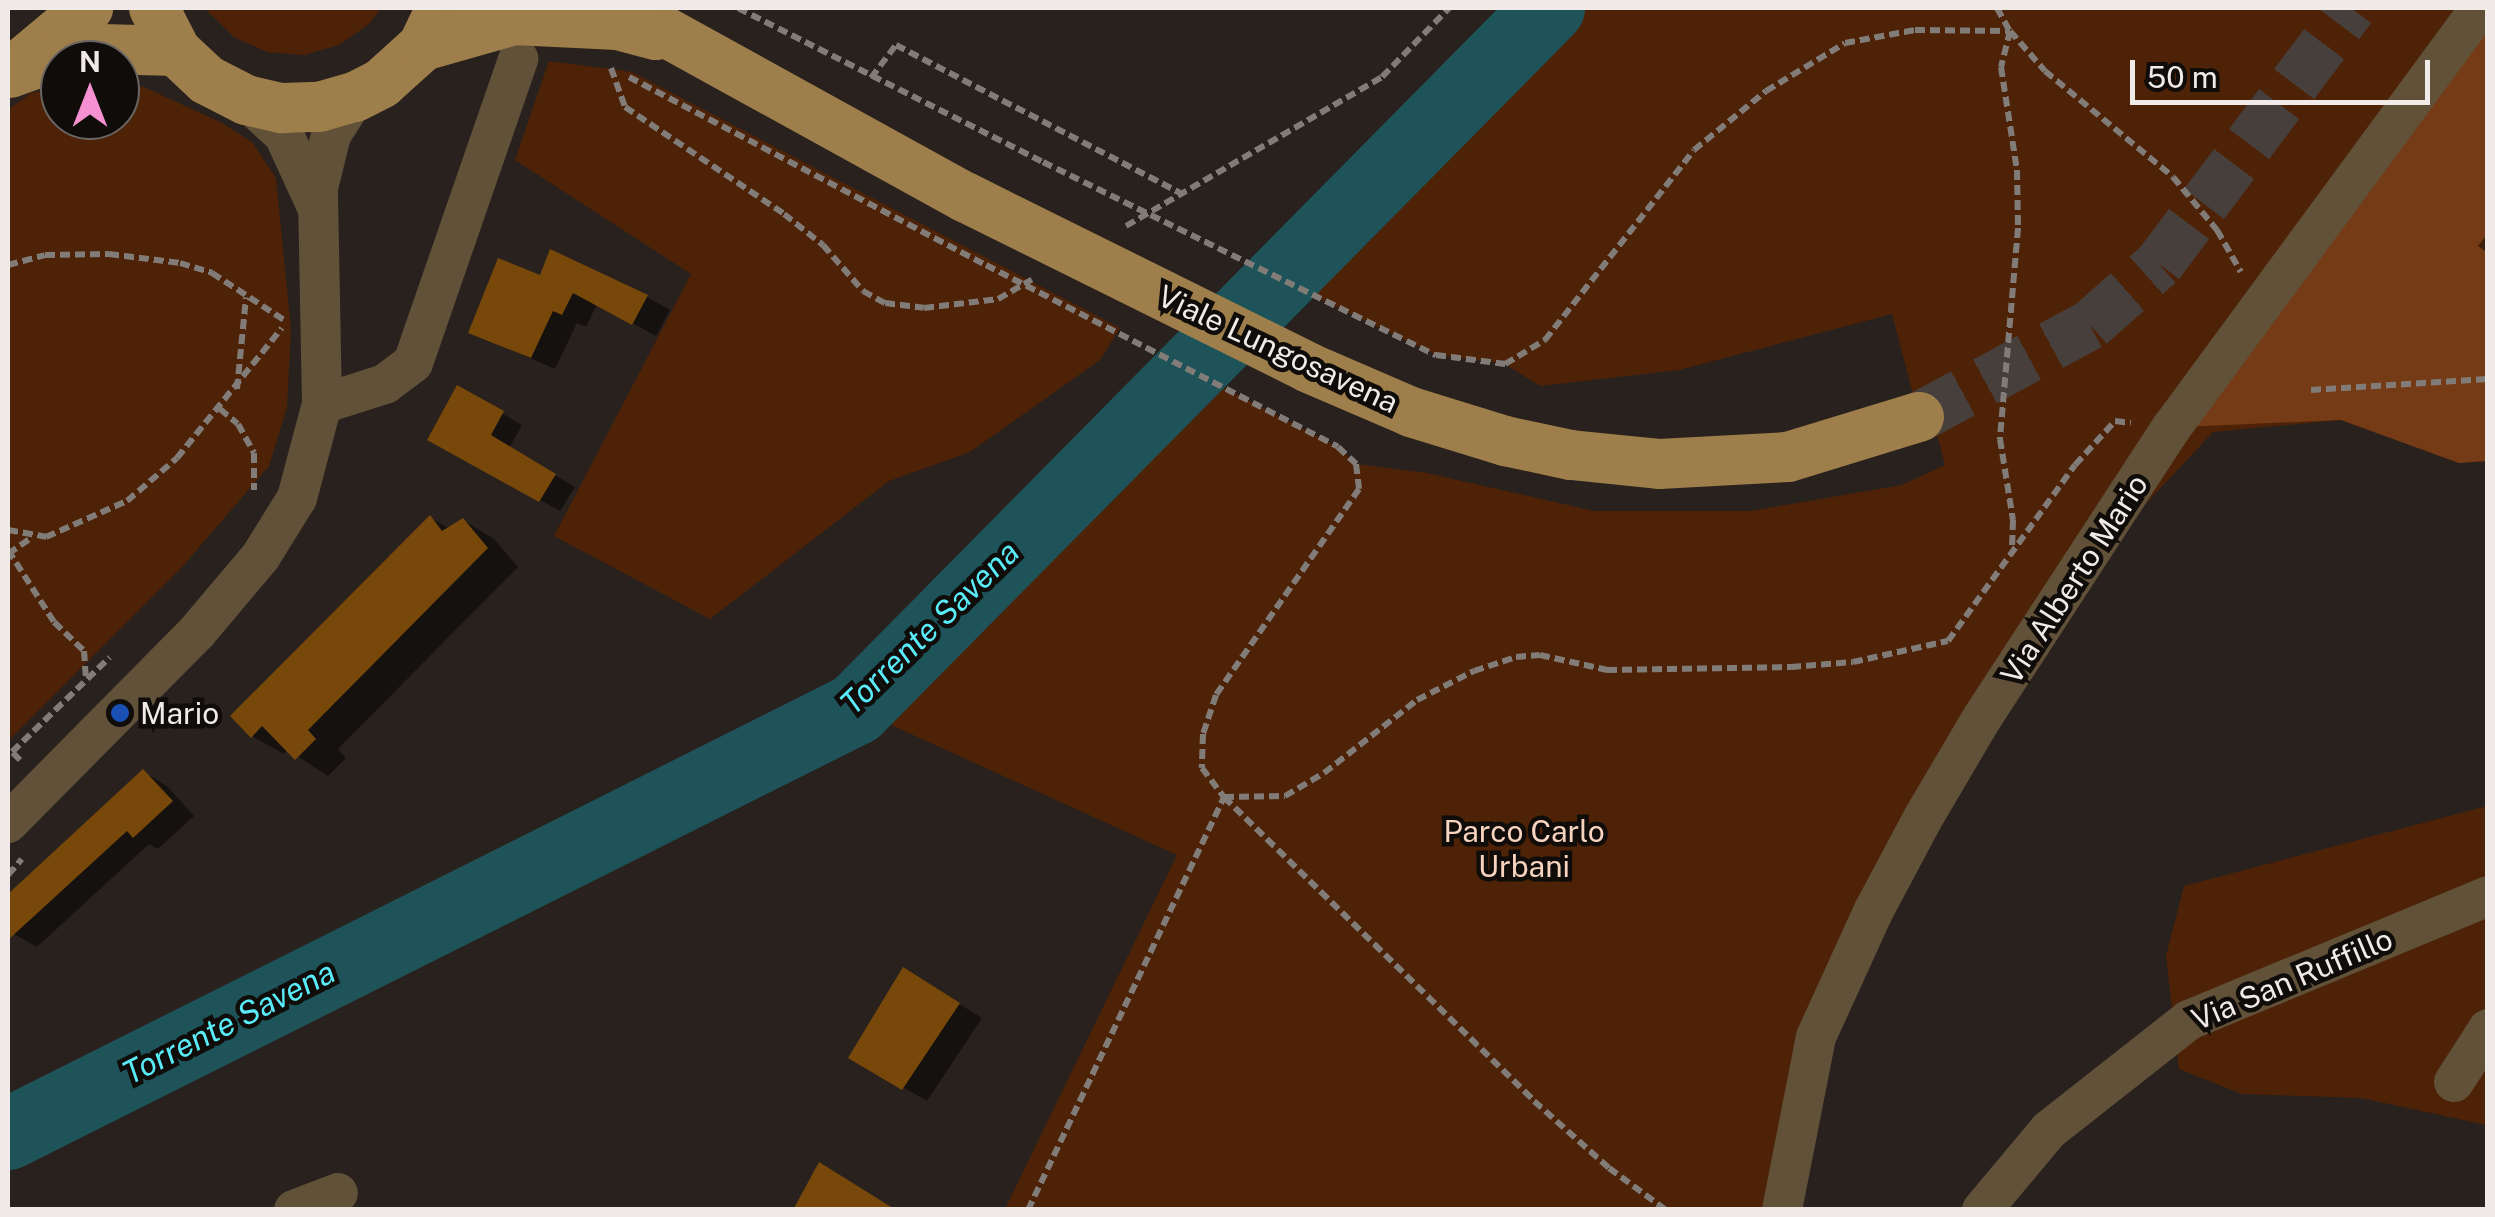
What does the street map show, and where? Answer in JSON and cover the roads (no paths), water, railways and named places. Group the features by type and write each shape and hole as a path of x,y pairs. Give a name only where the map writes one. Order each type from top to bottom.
{"main road":[{"path":"9,73 88,8"},
{"name":"Viale Lungosavena","path":"622,8 965,197 1309,368 1411,412 1505,441 1571,455 1659,464 1788,457 1919,417"},
{"name":"Viale Lungosavena","path":"432,27 562,20 618,25 685,43"},
{"path":"9,73 57,56 165,29 207,80 246,100 282,108 319,108 355,97 382,83 432,27"}],"street":[{"name":"Via Alberto Mario","path":"1782,1210 1816,1037 1873,912 1982,718 2172,427 2480,8"},
{"path":"322,404 386,384 413,363 518,58"},
{"path":"8,823 114,719 261,556 297,498 322,404 318,208 322,162 331,136 355,97"},
{"path":"246,100 284,136 318,208"},
{"name":"Via San Ruffillo","path":"1982,1210 2049,1130 2190,1020 2488,896"},
{"path":"2454,1082 2488,1029"},
{"path":"294,1210 338,1192"}],"waterway":[{"name":"Torrente Savena","path":"8,1134 856,709 1549,8"}],"tunnel":[{"path":"1919,417 2090,325 2159,264 2351,8"}],"place":[{"name":"Mario","path":"120,713"}],"park label":[{"name":"Parco Carlo Urbani","path":"1524,848"}]}
